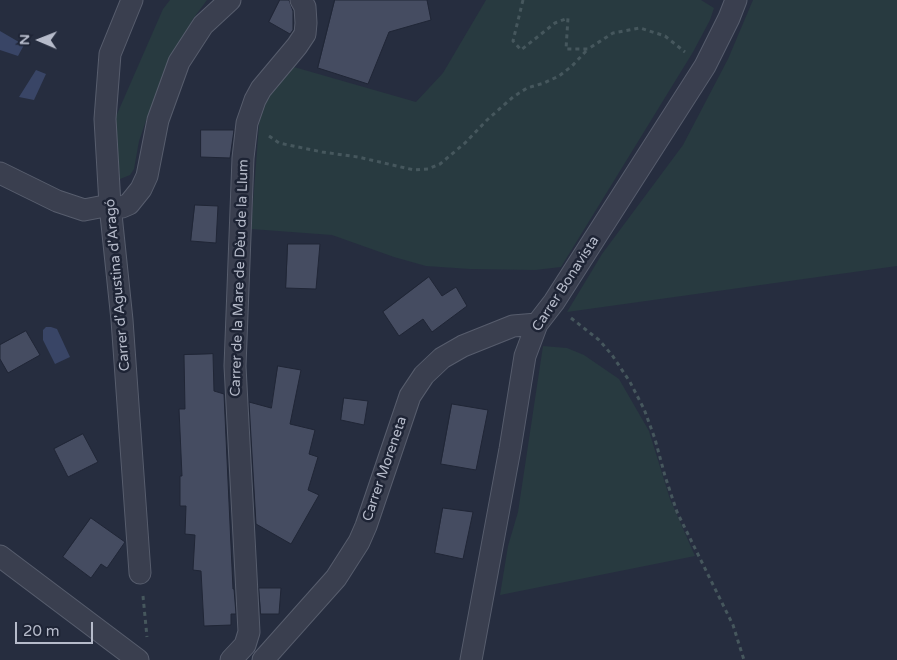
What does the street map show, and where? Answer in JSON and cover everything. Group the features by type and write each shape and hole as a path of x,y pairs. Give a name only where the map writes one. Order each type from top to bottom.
{"street":[{"name":"Carrer d'Agustina d'Aragó","path":"132,0 110,54 105,119 110,205 122,320 140,573"},
{"path":"0,173 79,209 95,210 110,205 122,207 129,204 142,189 147,176 158,120 179,62 203,25 230,0"},
{"name":"Carrer de la Mare de Dèu de la Llum","path":"231,660 244,644 249,632 235,366 240,206 245,134 250,110 261,89 298,46 305,34 305,6 301,0"},
{"name":"Carrer Bonavista","path":"471,660 525,356 537,324 554,302 705,66 736,0"},
{"name":"Carrer Moreneta","path":"263,660 336,578 354,551 366,526 410,396 424,376 442,358 463,346 506,328 537,324"},
{"path":"0,556 138,660"}],"path":[{"path":"522,0 513,41 521,50 555,23 568,18 566,49 588,49"},
{"path":"266,135 279,143 358,157 414,170 428,169 440,164 465,143 513,97 527,88 559,76 572,66 588,49 613,33 640,28 666,36 686,52"},
{"path":"554,302 576,323 600,340 630,382 644,409 655,439 677,512 733,625 744,660"},
{"path":"140,573 147,641"}],"shaded area":[{"path":"170,0 207,0 193,19 148,115 139,141 134,169 130,175 120,179 114,121 163,9"},
{"path":"486,0 701,0 714,8 710,20 693,52 561,267 535,270 426,266 332,235 251,229 260,112 274,89 294,67 416,102 443,73"},
{"path":"753,0 897,0 897,266 567,312 602,254 683,145 728,59"},
{"path":"543,346 567,348 584,355 619,379 649,431 670,499 695,556 500,595 508,546 518,512"}],"water":[{"path":"0,31 24,45 18,56 0,50"},
{"path":"36,70 46,74 34,100 19,97"},
{"path":"46,327 57,329 70,357 55,364 43,340 43,330"}],"building":[{"path":"280,0 289,0 293,11 293,30 290,34 269,22"},
{"path":"335,0 427,0 431,20 389,32 368,84 318,68"},
{"path":"201,130 234,130 230,158 201,157"},
{"path":"195,205 218,206 216,243 191,241"},
{"path":"288,244 320,244 316,289 286,288"},
{"path":"429,277 442,296 456,287 467,306 432,332 423,319 399,336 383,312"},
{"path":"26,331 40,355 8,373 0,359 0,345"},
{"path":"213,354 214,391 224,394 233,589 236,614 231,614 231,625 204,626 201,571 193,570 195,535 185,534 186,506 180,506 180,476 182,476 179,409 185,409 184,355"},
{"path":"278,366 301,370 290,424 315,430 309,454 318,457 308,490 319,495 291,544 256,524 249,402 271,408"},
{"path":"344,398 368,401 364,425 341,420"},
{"path":"452,404 488,410 476,470 441,464"},
{"path":"83,434 98,462 68,477 54,449"},
{"path":"443,508 473,512 463,559 435,553"},
{"path":"91,518 125,542 107,568 101,564 91,578 63,557"},
{"path":"259,588 281,588 279,614 261,614"}]}
